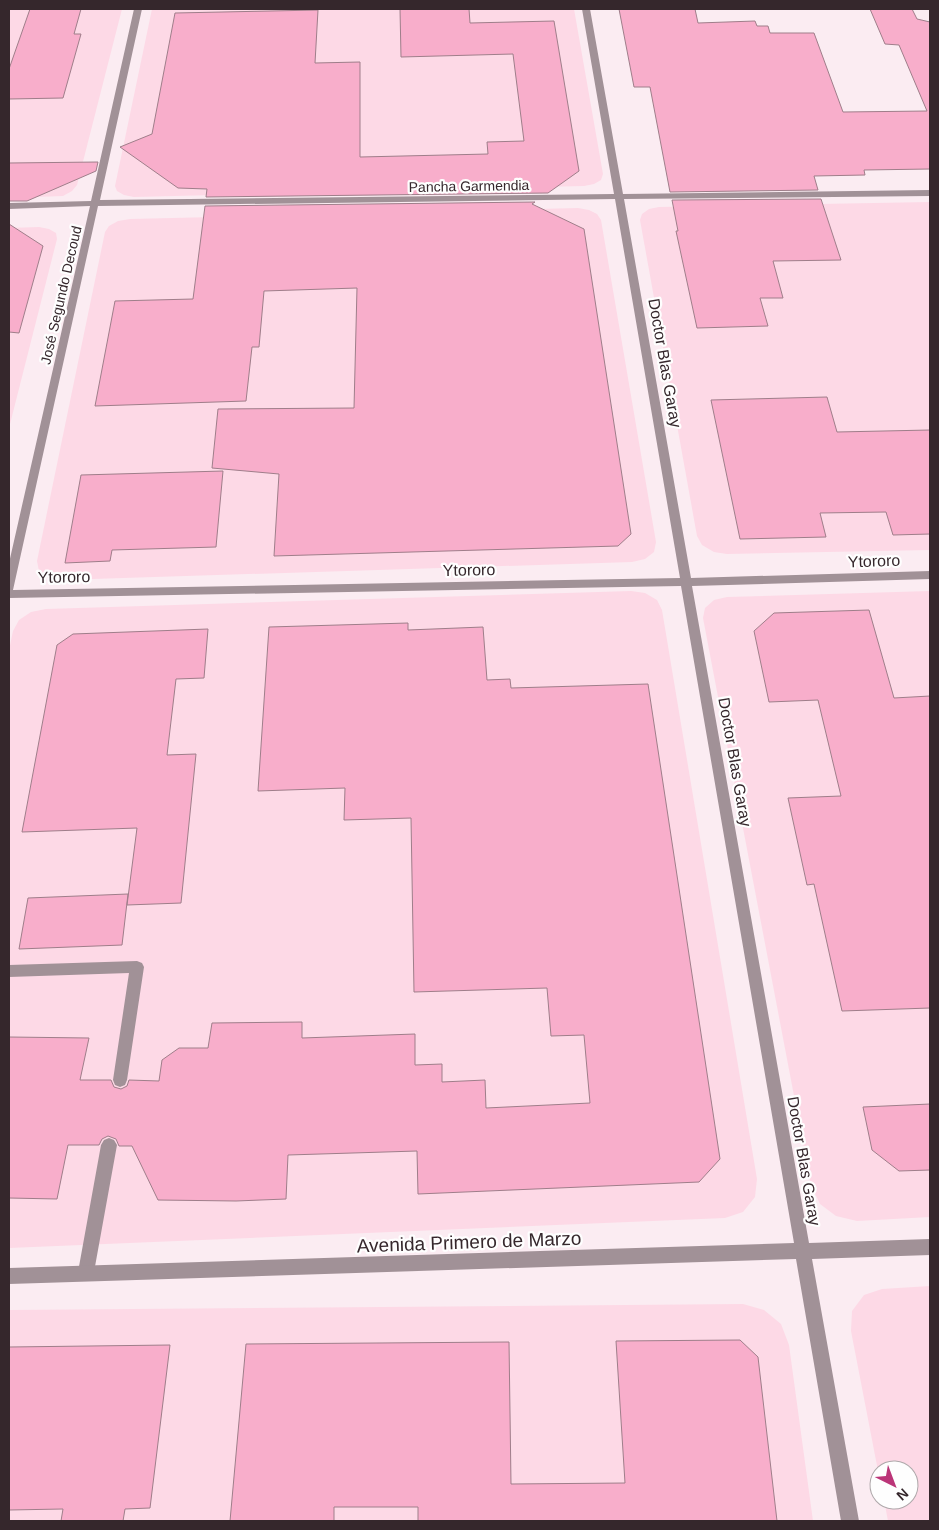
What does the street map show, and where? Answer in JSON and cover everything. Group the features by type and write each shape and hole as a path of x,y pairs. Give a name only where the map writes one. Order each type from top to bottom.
{"street":[{"name":"José Segundo Decoud","path":"9,587 138,9"},
{"name":"Doctor Blas Garay","path":"586,9 688,582 850,1521"},
{"name":"Pancha Garmendia","path":"9,206 96,203 930,193"},
{"name":"Ytororo","path":"9,594 930,576"},
{"path":"9,971 137,967 120,1080"},
{"path":"86,1272 109,1146"},
{"name":"Avenida Primero de Marzo","path":"9,1276 86,1272 930,1247"}],"shaded area":[{"path":"9,9 122,9 77,185 72,191 63,196 9,198"},
{"path":"152,9 574,9 603,174 601,180 584,186 134,197 124,195 117,191 115,186"},
{"path":"930,202 930,550 727,554 714,552 702,545 697,536 640,220 642,214 649,209 659,207"},
{"path":"578,208 597,214 601,220 656,542 654,552 645,559 632,562 61,580 48,578 39,571 37,561 105,232 109,226 118,221 130,219"},
{"path":"39,227 56,233 57,239 9,428 9,228"},
{"path":"631,591 645,593 657,600 662,610 757,1179 755,1197 743,1212 725,1218 9,1248 9,650 13,631 19,620 31,612 46,609"},
{"path":"930,591 930,1217 857,1221 836,1216 820,1204 811,1185 703,618 705,608 714,600 727,597"},
{"path":"930,1286 930,1521 888,1521 886,1510 919,1510 919,1460 876,1460 851,1331 852,1311 864,1295 882,1289"},
{"path":"743,1304 764,1310 781,1324 789,1345 813,1521 9,1521 9,1310"}],"building":[{"path":"30,9 81,9 74,34 81,34 63,98 9,99 9,69"},
{"path":"400,9 469,9 470,23 554,21 579,171 548,193 206,197 207,189 178,188 120,147 152,134 175,13 318,10 315,63 360,62 360,157 488,154 487,142 524,141 513,54 401,57"},
{"path":"619,9 695,9 698,23 755,21 757,26 768,26 770,33 814,33 843,112 927,111 899,45 885,44 870,9 912,9 917,19 930,22 930,169 864,170 865,175 814,176 818,190 670,192 650,87 634,87"},
{"path":"98,162 96,171 27,201 9,201 9,163"},
{"path":"821,199 841,260 773,261 783,298 760,298 768,326 697,328 676,231 678,231 672,200"},
{"path":"535,202 532,204 584,229 631,534 618,546 274,556 279,474 212,468 218,409 354,408 357,288 264,291 259,347 252,347 246,401 95,406 115,301 193,299 205,206"},
{"path":"9,224 43,246 19,333 9,332"},
{"path":"827,397 837,432 930,430 930,534 893,535 886,512 820,513 826,537 740,539 711,400"},
{"path":"223,471 216,547 112,550 110,561 65,563 81,475"},
{"path":"869,610 894,698 930,696 930,1008 842,1011 814,884 807,885 788,798 841,796 818,700 769,702 754,631 774,613"},
{"path":"408,623 408,630 483,627 487,680 510,679 511,688 648,684 720,1159 699,1182 418,1194 417,1151 288,1155 286,1199 236,1201 158,1200 132,1146 119,1146 116,1139 108,1136 102,1139 99,1145 68,1145 57,1199 9,1198 9,1037 89,1038 80,1080 111,1080 114,1087 121,1089 127,1086 129,1080 159,1081 162,1060 179,1048 208,1048 212,1023 302,1022 302,1038 415,1034 415,1065 442,1064 442,1082 485,1080 486,1108 590,1103 584,1035 551,1036 547,988 414,992 411,818 344,820 345,788 258,791 269,627"},
{"path":"208,629 204,678 176,679 167,755 196,754 181,903 127,905 137,828 22,832 57,645 73,634"},
{"path":"128,894 122,945 19,949 28,898"},
{"path":"930,1104 930,1170 899,1171 872,1150 863,1107"},
{"path":"740,1340 758,1357 777,1521 418,1521 418,1507 334,1507 334,1521 230,1521 246,1344 509,1342 511,1484 625,1483 616,1341"},
{"path":"170,1345 150,1508 125,1509 123,1521 61,1521 63,1509 9,1510 9,1347"}]}
